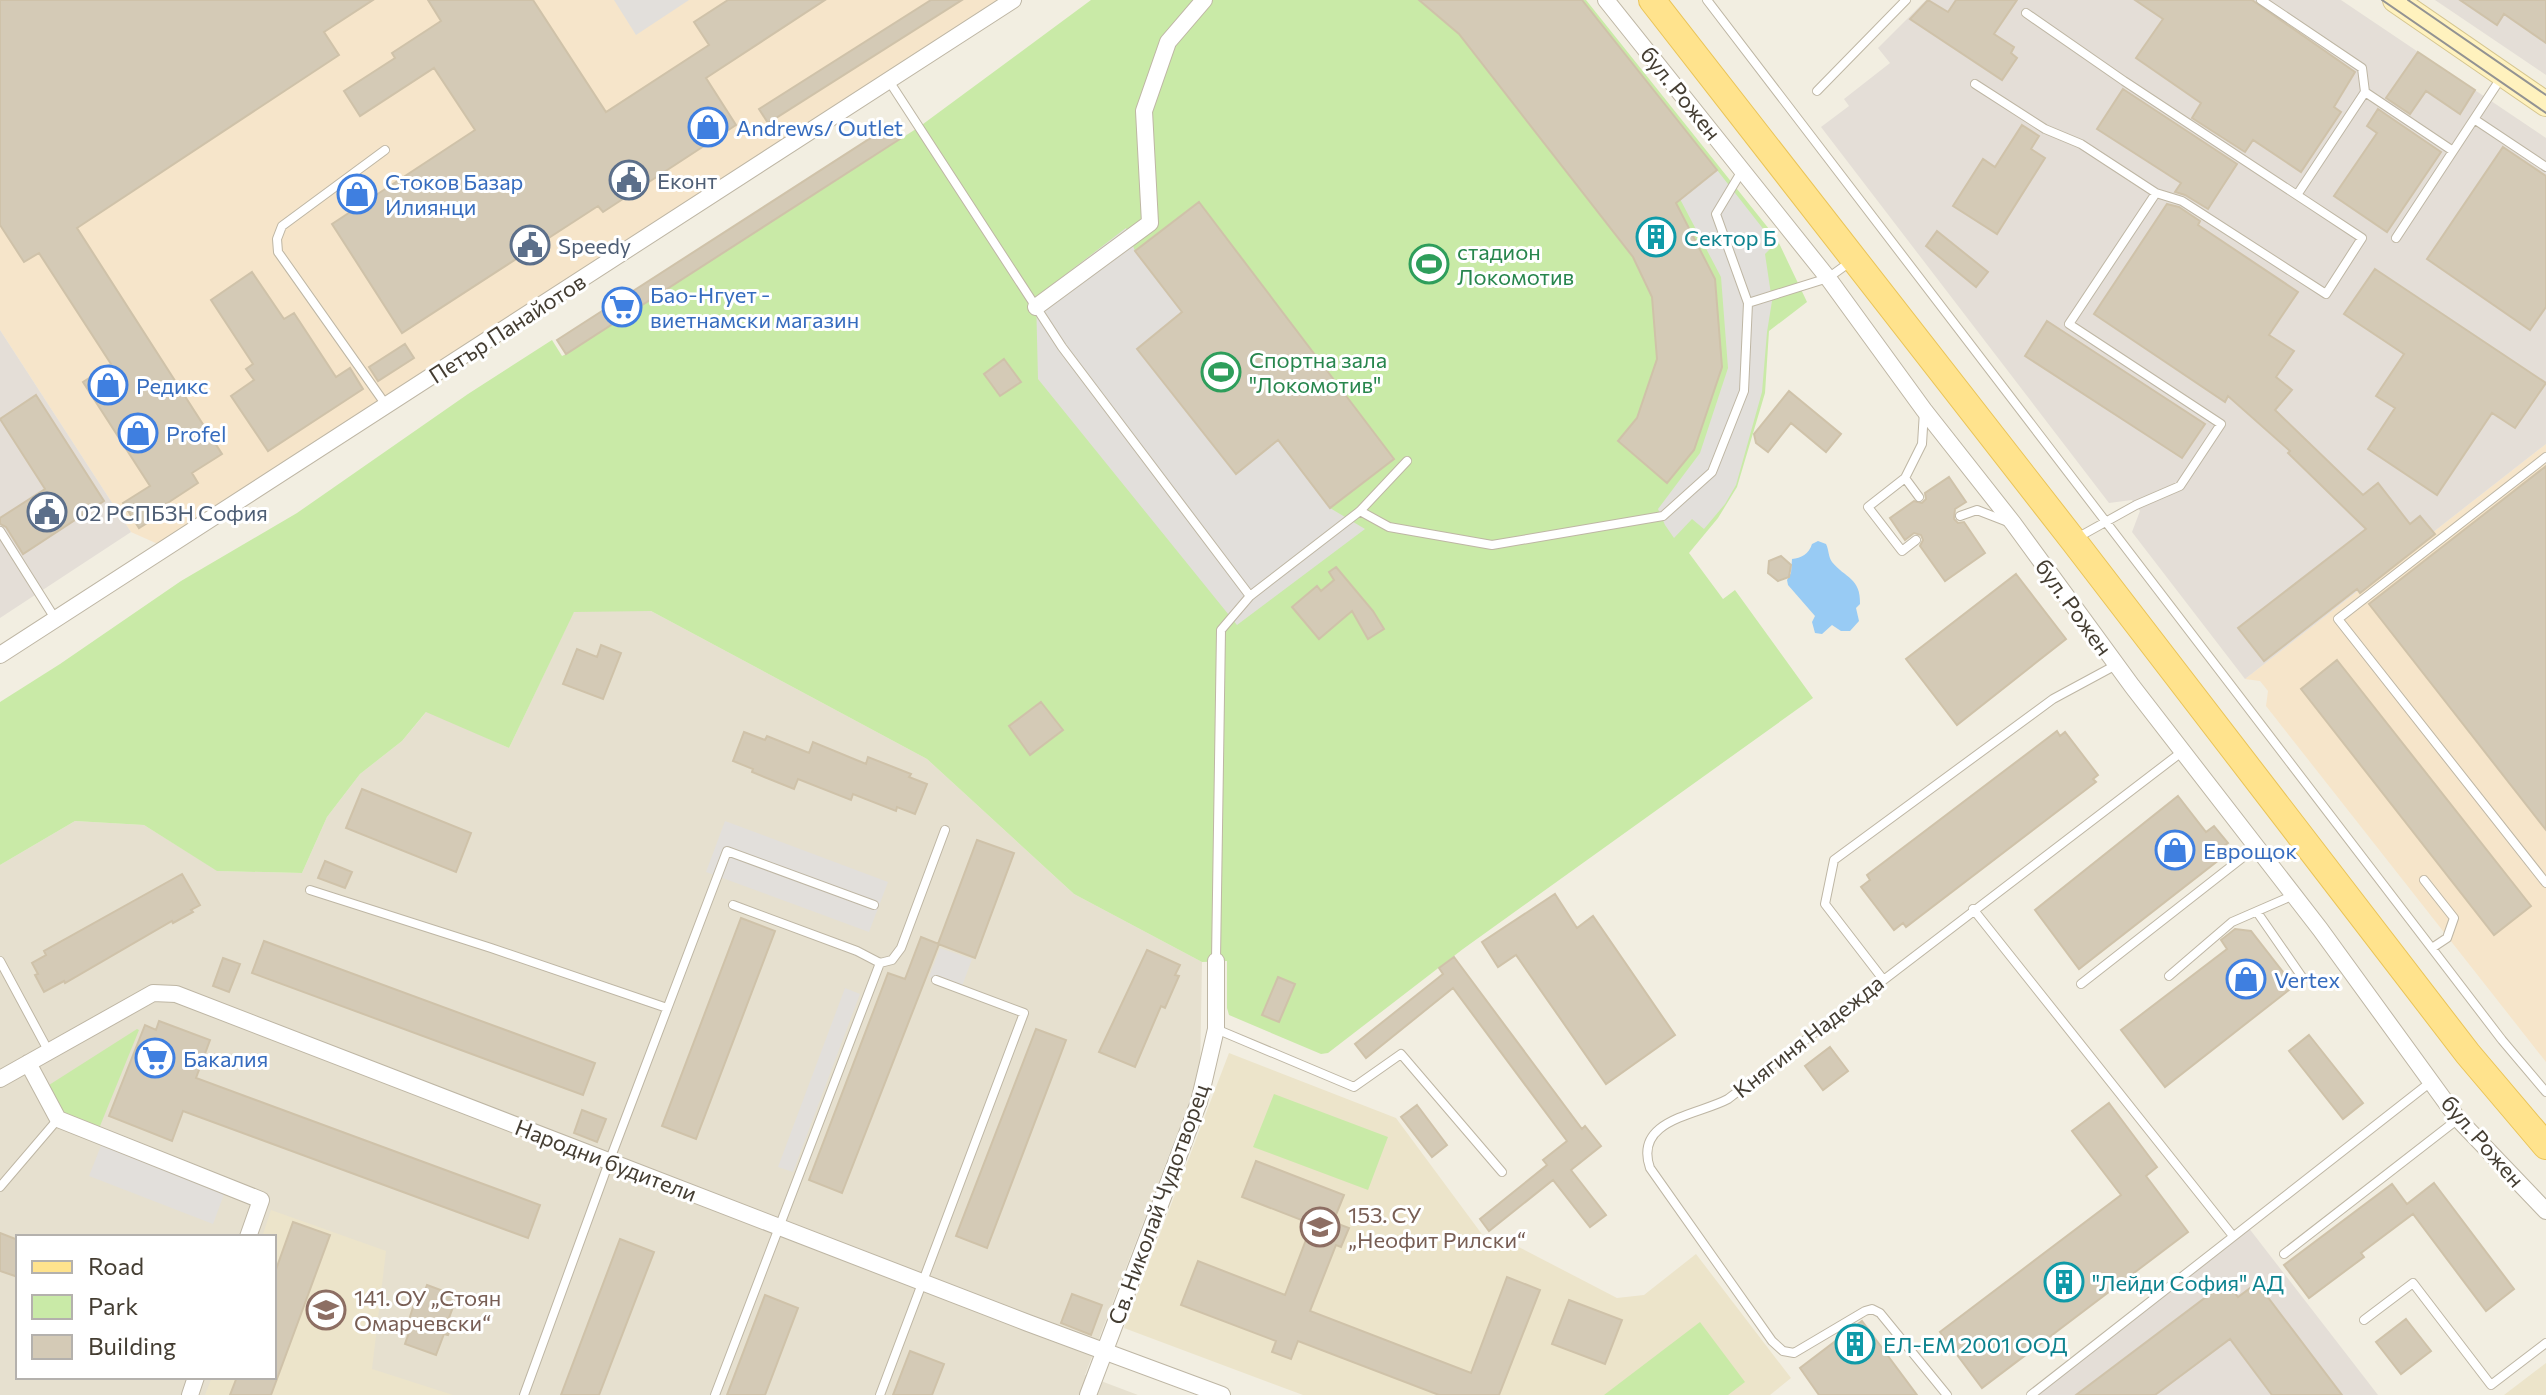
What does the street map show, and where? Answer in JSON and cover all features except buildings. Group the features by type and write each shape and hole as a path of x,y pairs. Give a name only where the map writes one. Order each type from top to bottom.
{"main road":[{"name":"бул. Рожен","path":"1652,0 2468,1054 2540,1133"}],"street":[{"name":"Петър Панайотов","path":"0,655 1013,0"},
{"path":"1036,307 1150,223 1144,111 1168,42 1204,0"},
{"name":"бул. Рожен","path":"1606,0 1828,278 1924,410 2294,895 2458,1119 2546,1211"},
{"path":"2395,0 2546,104"},
{"name":"Св. Николай Чудотворец","path":"1088,1395 1199,1102 1216,1029 1216,961"},
{"name":"Народни будители","path":"0,1079 153,993 176,994 1222,1395"},
{"path":"28,1063 58,1119 261,1200 249,1235"}],"lane":[{"path":"1707,0 2502,1040 2546,1092"},
{"path":"1817,91 1906,0"},
{"path":"2261,0 2362,68 2365,92 2297,195"},
{"path":"1975,84 2045,129 2081,144 2156,193 2182,201 2326,294 2362,238 2026,13"},
{"path":"2396,238 2503,74"},
{"path":"889,81 1062,347 1250,596"},
{"path":"2365,92 2453,151"},
{"path":"2474,119 2546,167"},
{"path":"385,150 282,226 277,239 278,252 387,406"},
{"path":"1360,511 1389,527 1492,545 1663,516 1712,472 1744,391 1748,303 1716,214 1743,169"},
{"path":"2073,540 2136,505 2180,486 2221,424 2069,324 2156,193"},
{"path":"1748,303 1828,278 1853,259"},
{"path":"1916,540 1902,551 1868,507 1905,478 1922,444 1924,410"},
{"path":"2546,457 2338,619 2546,883"},
{"path":"1216,961 1221,630 1250,596 1360,511 1407,461"},
{"path":"1905,478 1919,497"},
{"path":"1960,516 1977,510 2013,523"},
{"path":"0,531 56,620"},
{"path":"1882,978 1825,904 1834,860 2053,699 2117,664"},
{"name":"Княгиня Надежда","path":"1947,1395 1880,1313 1872,1309 1794,1353 1783,1351 1772,1341 1650,1168 1648,1144 1675,1117 1712,1107 1728,1099 1882,978 2183,751"},
{"path":"733,905 857,951 880,963 892,960 901,948 945,830"},
{"path":"2081,984 2257,847"},
{"path":"524,1395 727,851 874,905"},
{"path":"2424,880 2454,918 2447,938 2432,948"},
{"path":"310,890 667,1008"},
{"path":"2169,976 2232,922 2294,895"},
{"path":"1973,909 2233,1236"},
{"path":"2257,912 2302,977"},
{"path":"0,961 49,1052"},
{"path":"715,1395 880,963"},
{"path":"880,1395 1024,1013 936,980"},
{"path":"1216,1029 1354,1087 1401,1054 1502,1172"},
{"path":"2035,1394 2432,1081"},
{"path":"0,1187 58,1119"},
{"path":"2284,1254 2458,1119"},
{"path":"2364,1320 2413,1283 2491,1385 2546,1343"}],"shaded area":[{"name":"Стоков Базар Илиянци","path":"0,0 1013,0 167,548 131,532 0,330"},
{"path":"614,0 689,0 636,35"},
{"path":"1926,0 2341,0 2546,138 2546,444 2245,679 2132,532 2140,511 2132,500 2109,503 1821,127 1849,106 1844,99 1890,63 1878,48"},
{"path":"2435,0 2546,0 2546,75"},
{"path":"1717,170 1775,244 1765,254 1772,301 1762,392 1736,485 1725,504 1704,529 1692,519 1674,538 1658,509 1700,453 1728,368 1721,277 1680,199"},
{"path":"1126,228 1135,251 1182,312 1137,349 1237,473 1279,440 1330,508 1365,529 1237,625 1038,379 1036,297"},
{"path":"0,330 131,532 0,618"},
{"path":"2546,444 2546,1062 2266,706 2268,691 2260,681 2245,679"},
{"path":"574,611 651,611 927,759 1074,894 1202,962 1200,1074 1085,1375 1138,1395 0,1395 0,865 75,821 144,825 218,871 302,873 327,817 360,774 402,741 427,711 509,748"},
{"path":"725,821 888,882 869,932 706,872"},
{"path":"940,948 972,959 961,989 929,977"},
{"path":"845,988 860,994 793,1172 778,1167"},
{"name":"153. СУ „Неофит Рилски“","path":"1229,1053 1396,1118 1484,1237 1513,1244 1617,1298 1644,1295 1696,1254 1791,1378 1770,1395 1303,1395 1124,1328"},
{"path":"104,1138 227,1186 213,1224 89,1176"},
{"name":"141. ОУ „Стоян Омарчевски“","path":"271,1210 386,1251 372,1369 453,1395 205,1395 211,1379 276,1379 276,1235 263,1235"},
{"path":"2248,1227 2378,1395 2038,1395"},
{"path":"2546,1363 2546,1395 2504,1395"}],"green space":[{"path":"1091,0 1586,0 1777,239 1807,302 1769,331 1765,393 1737,487 1718,518 1689,553 1723,599 1735,590 1813,698 1463,949 1328,1053 1321,1054 1229,1015 1227,961 1202,962 1074,894 927,759 651,611 574,612 509,748 426,712 402,741 360,774 327,817 302,873 217,871 144,825 75,821 0,865 0,702 181,581 297,513 468,394 552,340 562,356 566,354 919,127"},
{"path":"137,1029 98,1131 64,1116 53,1104 49,1085"},
{"path":"1274,1094 1388,1137 1368,1190 1253,1147"},
{"path":"1700,1322 1745,1382 1728,1395 1604,1395"}],"water":[{"path":"1818,541 1826,544 1832,562 1858,589 1860,604 1856,608 1859,621 1850,631 1841,631 1832,625 1822,634 1815,633 1812,622 1815,616 1788,585 1792,559 1804,555"}],"tram line":[{"path":"2382,0 2546,113"},
{"path":"2408,0 2546,95"}],"place":[{"name":"Andrews/ Outlet","path":"708,127"},
{"name":"Еконт","path":"629,180"},
{"name":"Стоков Базар Илиянци","path":"357,194"},
{"name":"Сектор Б","path":"1656,237"},
{"name":"Speedy","path":"530,245"},
{"name":"стадион Локомотив","path":"1429,264"},
{"name":"Бао-Нгует - виетнамски магазин","path":"622,307"},
{"name":"Спортна зала \"Локомотив\"","path":"1221,372"},
{"name":"Редикс","path":"108,385"},
{"name":"Profel","path":"138,433"},
{"name":"02 РСПБЗН София","path":"47,512"},
{"name":"Еврощок","path":"2175,850"},
{"name":"Vertex","path":"2246,979"},
{"name":"Бакалия","path":"155,1058"},
{"name":"153. СУ „Неофит Рилски“","path":"1320,1227"},
{"name":"\"Лейди София\" АД","path":"2064,1282"},
{"name":"141. ОУ „Стоян Омарчевски“","path":"326,1310"},
{"name":"ЕЛ-ЕМ 2001 ООД","path":"1855,1344"}]}
